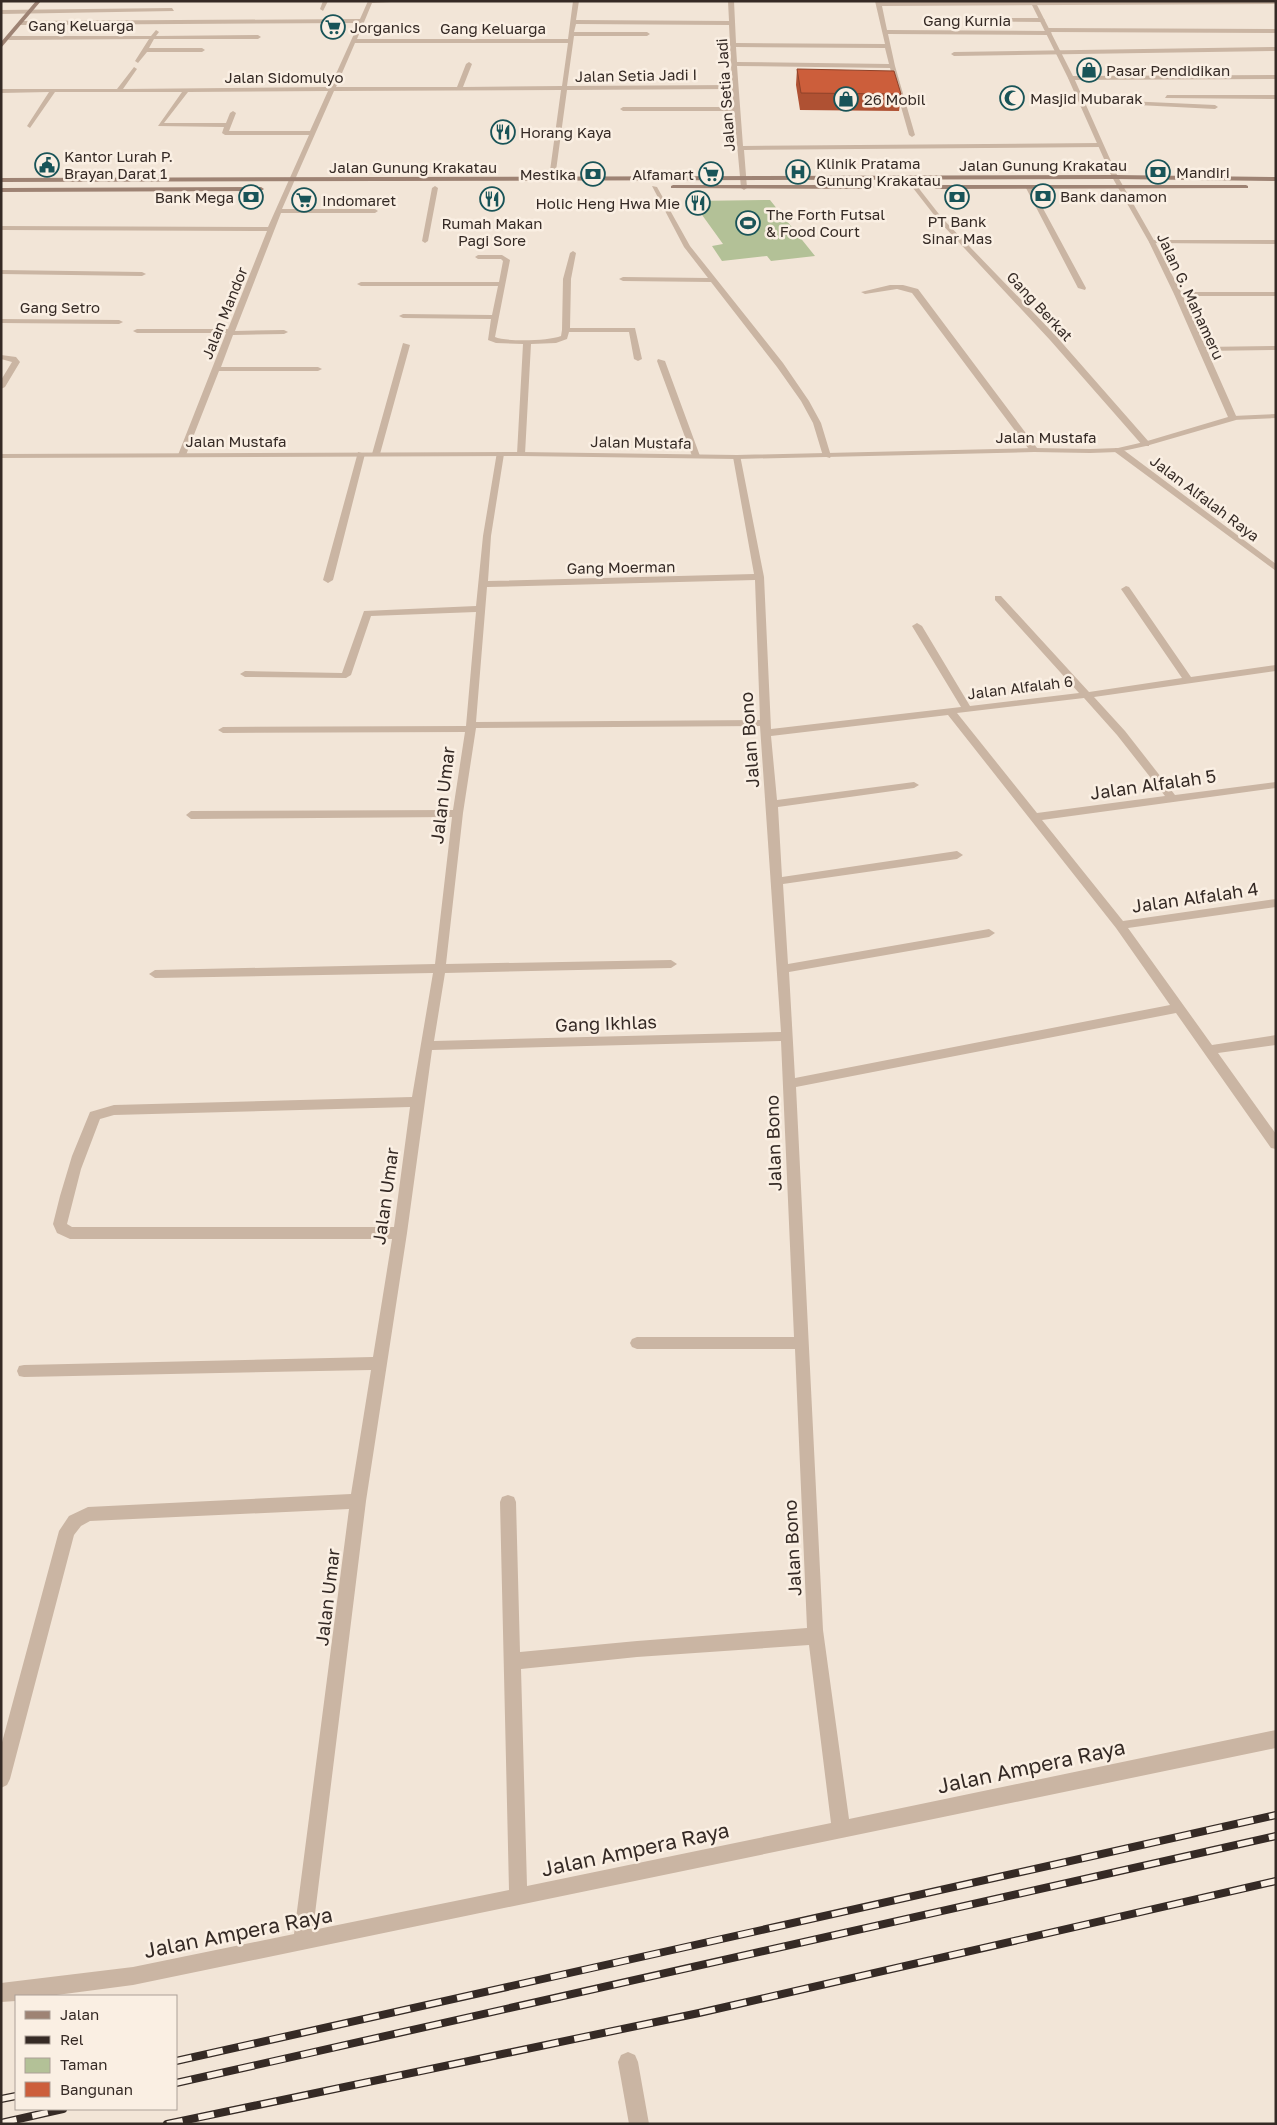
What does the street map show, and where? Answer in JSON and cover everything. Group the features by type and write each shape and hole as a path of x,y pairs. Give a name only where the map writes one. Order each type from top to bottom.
{"main road":[{"path":"2,45 39,1"},
{"name":"Jalan Gunung Krakatau","path":"1,180 1276,178"},
{"path":"644,187 877,187"},
{"name":"Jalan Gunung Krakatau","path":"905,187 1256,187"},
{"path":"1266,187 1276,187"},
{"name":"Jalan Gunung Krakatau","path":"425,188 444,188"},
{"path":"1,190 269,189"},
{"path":"279,189 297,189"}],"street":[{"path":"323,9 326,1"},
{"path":"371,1 409,1"},
{"name":"Jalan Mandor","path":"182,455 278,211 355,41 371,1"},
{"path":"552,178 566,88 576,1"},
{"name":"Jalan Setia Jadi","path":"731,1 735,87 742,148 742,179 744,188"},
{"name":"Jalan G. Mahameru","path":"1033,2 1082,101 1115,177 1152,242 1178,294 1233,418"},
{"path":"912,135 890,66 878,3 1276,2"},
{"path":"1,12 173,8 138,61"},
{"path":"968,20 1042,20"},
{"path":"21,23 363,21"},
{"path":"574,22 732,23"},
{"path":"1049,31 1276,31"},
{"name":"Gang Kurnia","path":"885,32 1049,31"},
{"path":"1,32 14,32"},
{"path":"572,34 647,34"},
{"name":"Gang Keluarga","path":"8,38 258,37"},
{"name":"Gang Keluarga","path":"355,41 572,41"},
{"path":"734,45 886,46"},
{"path":"145,50 202,50"},
{"path":"954,54 1276,50"},
{"path":"459,89 469,64"},
{"path":"734,64 890,66"},
{"path":"119,90 134,69"},
{"path":"1071,78 1276,77"},
{"name":"Jalan Setia Jadi I","path":"566,88 735,87"},
{"name":"Jalan Sidomulyo","path":"1,90 566,88"},
{"path":"30,126 54,90"},
{"path":"186,90 161,125 226,125"},
{"path":"1167,97 1276,97"},
{"path":"1082,101 1215,107"},
{"path":"624,109 738,109"},
{"path":"233,113 226,125 225,132 313,133"},
{"path":"742,148 1100,145"},
{"path":"661,187 687,247 796,387 817,423 828,456"},
{"name":"Gang Berkat","path":"915,187 940,219 1053,338 1146,444"},
{"path":"425,241 435,188"},
{"path":"1028,188 1082,288"},
{"path":"278,211 375,211"},
{"path":"1,228 272,229"},
{"path":"1152,242 1276,242"},
{"path":"478,257 507,259 490,336 493,340 527,342 560,340 564,337 566,330 566,279 573,253"},
{"path":"1,272 142,274"},
{"path":"623,279 713,280"},
{"path":"361,284 502,284"},
{"path":"865,292 895,287 909,288 915,291 1034,450"},
{"path":"1178,294 1276,294"},
{"path":"403,316 494,317"},
{"name":"Gang Setro","path":"1,321 119,322"},
{"path":"566,330 632,330 638,359"},
{"path":"137,331 284,332"},
{"path":"522,454 527,342"},
{"path":"376,454 406,345"},
{"path":"1202,349 1276,348"},
{"path":"1,357 13,359 16,362 1,387"},
{"path":"662,361 696,456"},
{"path":"216,369 318,369"},
{"name":"Jalan Mustafa","path":"1,456 522,454 737,457 1034,450 1118,450 1146,444 1233,418 1276,416"},
{"name":"Jalan Alfalah Raya","path":"1118,450 1276,568"},
{"path":"328,580 361,454"},
{"name":"Jalan Umar","path":"302,1942 358,1501 400,1233 417,1102 440,969 470,727 487,536 500,454"},
{"name":"Jalan Bono","path":"737,457 759,577 766,728 778,881 787,1036 816,1636 841,1829"},
{"name":"Gang Moerman","path":"484,584 759,577"},
{"path":"1126,589 1188,680"},
{"path":"998,598 1121,733 1174,799"},
{"path":"245,674 343,676 350,666 367,613 481,609"},
{"path":"917,626 967,709"},
{"name":"Jalan Alfalah 6","path":"223,730 470,727 766,728 967,709 1087,695 1276,668"},
{"path":"950,710 988,761 1035,817 1120,926 1276,1144"},
{"path":"772,804 914,785"},
{"name":"Jalan Alfalah 5","path":"1035,817 1276,785"},
{"path":"191,815 458,813"},
{"path":"778,881 957,855"},
{"name":"Jalan Alfalah 4","path":"1120,926 1276,903"},
{"path":"783,969 989,933"},
{"path":"155,974 672,964"},
{"path":"789,1084 1177,1008"},
{"name":"Gang Ikhlas","path":"427,1046 787,1036"},
{"path":"1209,1050 1276,1040"},
{"path":"400,1233 70,1233 62,1229 60,1224 67,1192 82,1144 95,1116 102,1113 114,1110 417,1102"},
{"path":"637,1342 801,1343"},
{"path":"24,1371 379,1364"},
{"path":"1,1779 68,1531 75,1520 88,1514 358,1501"},
{"path":"508,1502 518,1896"},
{"path":"512,1661 637,1649 816,1636"},
{"name":"Jalan Ampera Raya","path":"1,1993 133,1976 1276,1739"},
{"path":"628,2062 639,2124"}],"green space":[{"name":"The Forth Futsal & Food Court","path":"770,200 815,256 771,261 767,256 722,261 712,246 723,244 692,201"}],"building":[{"path":"797,69 894,71 901,94 801,93"}],"railway":[{"path":"178,2061 1276,1815"},
{"path":"178,2083 1276,1836"},
{"path":"167,2124 699,2013 1276,1881"},
{"path":"1,2099 15,2096"},
{"path":"1,2123 59,2110"}],"place":[{"name":"Jorganics","path":"333,27"},
{"name":"Pasar Pendidikan","path":"1089,70"},
{"name":"Masjid Mubarak","path":"1012,98"},
{"name":"26 Mobil","path":"846,99"},
{"name":"Horang Kaya","path":"503,132"},
{"name":"Kantor Lurah P. Brayan Darat 1","path":"47,165"},
{"name":"Klinik Pratama Gunung Krakatau","path":"798,172"},
{"name":"Mandiri","path":"1158,172"},
{"name":"Mestika","path":"593,174"},
{"name":"Alfamart","path":"711,174"},
{"name":"Bank danamon","path":"1043,196"},
{"name":"Bank Mega","path":"251,197"},
{"name":"PT Bank Sinar Mas","path":"957,197"},
{"name":"Rumah Makan Pagi Sore","path":"492,199"},
{"name":"Indomaret","path":"304,200"},
{"name":"Holic Heng Hwa Mie","path":"698,203"},
{"name":"The Forth Futsal & Food Court","path":"748,223"}]}
